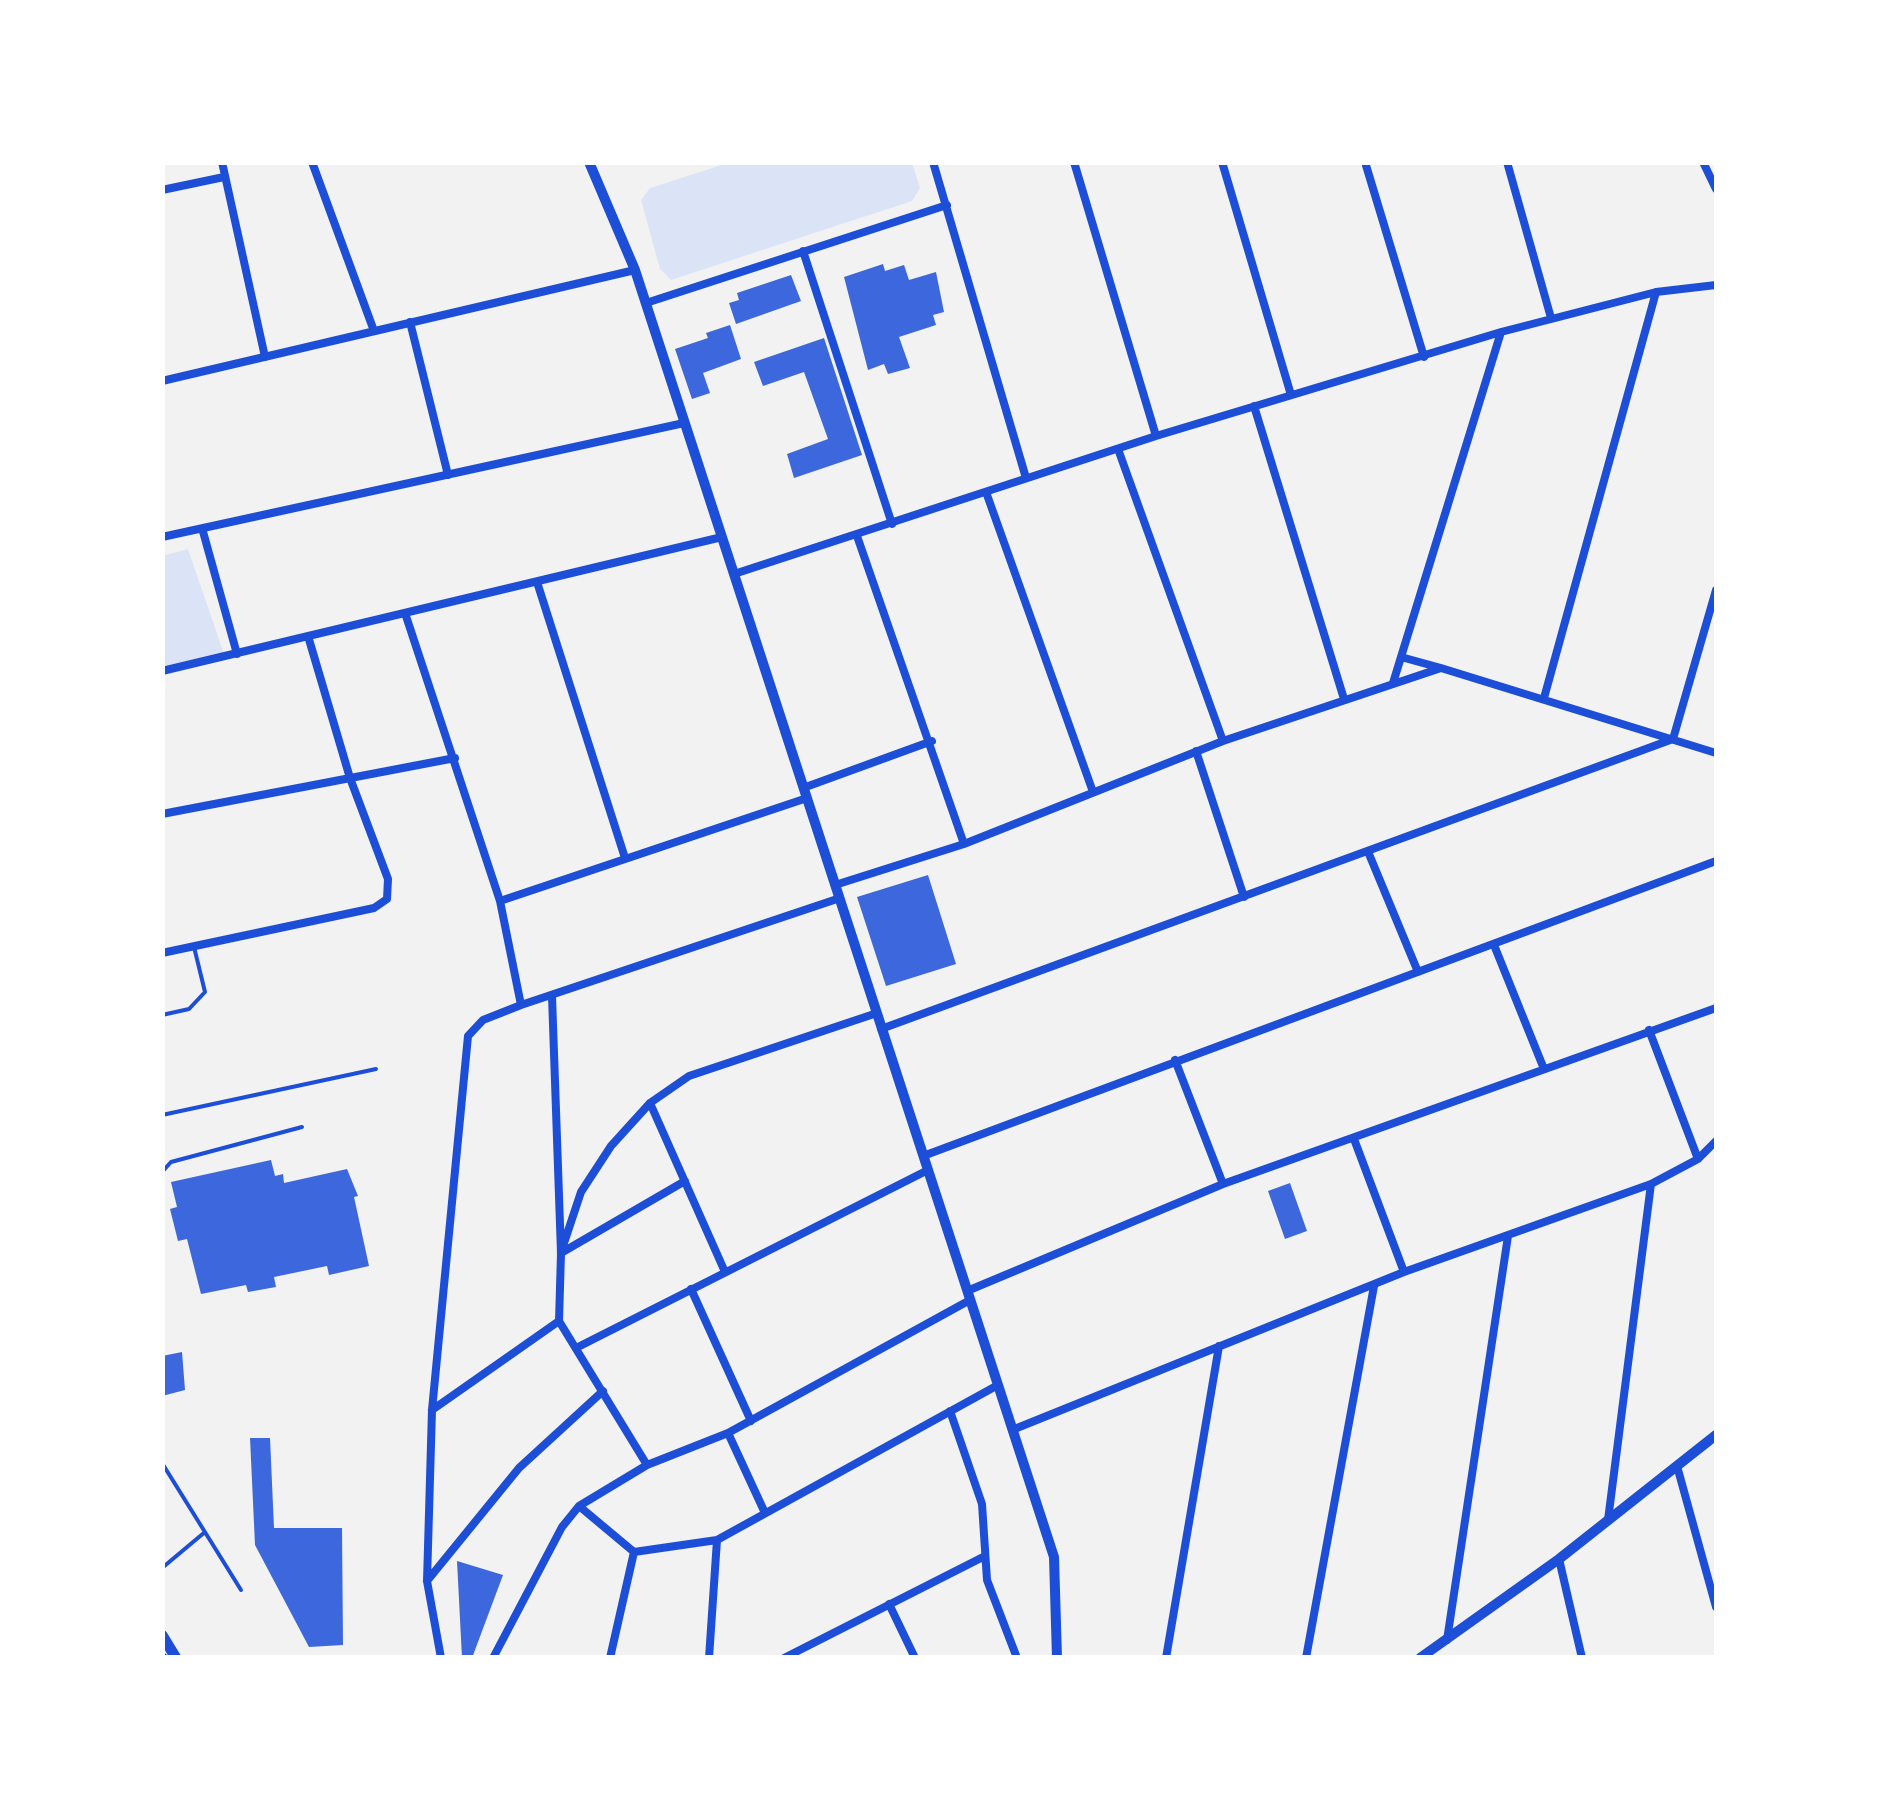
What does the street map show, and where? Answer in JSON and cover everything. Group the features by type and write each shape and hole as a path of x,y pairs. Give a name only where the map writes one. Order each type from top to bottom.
{"main road":[{"path":"162,1635 176,1658"}],"street":[{"path":"222,162 265,356"},
{"path":"312,162 374,331"},
{"path":"933,162 1026,478"},
{"path":"1074,162 1156,436"},
{"path":"1222,162 1291,395"},
{"path":"1364,162 1424,357"},
{"path":"1506,162 1550,318"},
{"path":"1703,162 1716,189"},
{"path":"593,164 646,303 1054,1558 1058,1658"},
{"path":"162,190 224,177"},
{"path":"646,303 947,205"},
{"path":"803,251 892,524"},
{"path":"162,381 634,270"},
{"path":"734,574 1156,436 1501,332 1656,292 1716,286"},
{"path":"1544,698 1656,292"},
{"path":"410,322 448,474"},
{"path":"1392,683 1501,332"},
{"path":"1254,406 1344,698"},
{"path":"162,537 684,423"},
{"path":"1118,449 1223,740"},
{"path":"986,492 1094,792"},
{"path":"202,528 237,654"},
{"path":"857,536 932,741 964,844"},
{"path":"162,671 722,537"},
{"path":"537,582 625,858"},
{"path":"1673,739 1716,590"},
{"path":"404,613 500,901 521,1006"},
{"path":"162,953 374,908 386,899 388,879 350,778 308,636"},
{"path":"1401,656 1716,753"},
{"path":"835,885 964,844 1223,740 1441,668"},
{"path":"882,1029 1673,739"},
{"path":"500,901 805,793 932,741"},
{"path":"1196,751 1244,898"},
{"path":"162,814 454,758"},
{"path":"1368,854 1418,972"},
{"path":"923,1156 1716,861"},
{"path":"442,1658 426,1580 432,1410 465,1043 475,1026 521,1006 840,898"},
{"path":"1494,945 1544,1069"},
{"path":"552,996 561,1252 559,1320 647,1465"},
{"path":"494,1658 562,1528 579,1506 647,1465 728,1433 968,1296 1223,1184 1716,1008"},
{"path":"561,1252 581,1192 611,1146 650,1103 690,1076 876,1013"},
{"path":"1649,1030 1698,1159"},
{"path":"1175,1060 1223,1184"},
{"path":"650,1103 725,1272"},
{"path":"1354,1139 1404,1272"},
{"path":"1012,1430 1404,1272 1651,1184 1698,1159 1716,1140"},
{"path":"576,1348 928,1170"},
{"path":"561,1252 685,1182"},
{"path":"1608,1520 1651,1184"},
{"path":"1448,1640 1508,1236"},
{"path":"1306,1658 1374,1286"},
{"path":"691,1289 750,1421"},
{"path":"432,1410 559,1320"},
{"path":"1166,1658 1219,1346"},
{"path":"579,1506 634,1552 717,1540 998,1385"},
{"path":"426,1580 519,1468 603,1391"},
{"path":"950,1411 982,1504 988,1580 1017,1658"},
{"path":"728,1433 765,1514"},
{"path":"1420,1658 1716,1436"},
{"path":"1678,1466 1716,1607"},
{"path":"710,1658 717,1540"},
{"path":"610,1658 634,1552"},
{"path":"784,1658 985,1556"},
{"path":"1558,1558 1582,1658"},
{"path":"889,1604 915,1658"}],"lane":[{"path":"162,1015 190,1009 205,992 194,946"},
{"path":"162,1115 376,1069"},
{"path":"162,1172 171,1162 302,1126"},
{"path":"162,1463 241,1590"},
{"path":"162,1568 205,1532"}],"shaded area":[{"path":"731,162 912,163 920,188 912,201 671,280 660,269 641,200 650,188"},
{"path":"188,549 224,654 163,668 162,556"}],"building":[{"path":"883,264 885,271 904,265 909,280 936,272 944,312 933,315 936,325 899,337 910,368 888,374 884,364 868,370 844,277"},
{"path":"791,275 801,301 736,324 729,303 739,300 737,293"},
{"path":"730,325 741,359 703,373 710,393 692,399 675,349 708,338 706,333"},
{"path":"824,338 862,455 794,478 787,454 828,439 804,372 763,386 754,362"},
{"path":"928,875 956,964 886,986 857,897"},
{"path":"271,1160 275,1176 283,1174 284,1183 347,1169 358,1196 354,1197 369,1266 329,1275 327,1266 274,1277 276,1287 248,1292 246,1285 201,1294 187,1239 178,1241 170,1209 177,1207 171,1182"},
{"path":"1290,1183 1307,1231 1285,1239 1268,1191"},
{"path":"182,1352 185,1390 162,1396 162,1356"},
{"path":"250,1438 270,1438 274,1528 342,1528 343,1645 309,1647 255,1545"},
{"path":"457,1561 503,1575 472,1658 462,1658"}]}
